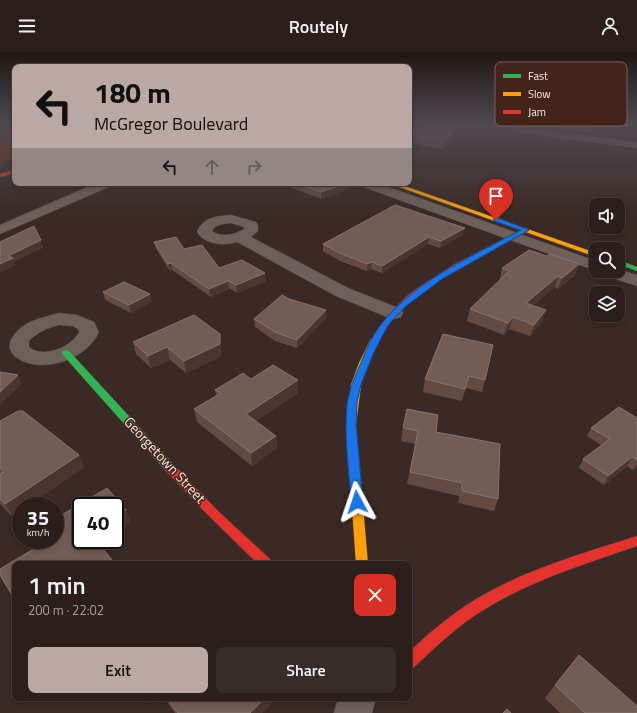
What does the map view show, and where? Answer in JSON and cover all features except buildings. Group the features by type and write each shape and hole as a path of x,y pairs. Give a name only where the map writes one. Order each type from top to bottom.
{"main road":[{"path":"0,168 12,164"},
{"path":"0,176 12,172"},
{"path":"399,186 520,233 589,252"},
{"path":"362,561 351,424 352,403 356,384 364,362 385,324 403,304 440,277 520,233"},
{"path":"625,265 637,269"},
{"name":"Georgetown Street","path":"66,353 202,501 264,561"},
{"path":"412,660 446,628 479,605 513,586 547,571 637,541"}],"street":[{"path":"0,230 100,186"},
{"path":"374,186 520,233 589,263"},
{"path":"239,237 342,292 394,313"},
{"path":"625,277 637,281"},
{"path":"353,713 356,701"}],"shaded area":[{"path":"0,156 12,156 12,159 0,163"}],"traffic: fast":[{"path":"625,265 637,269"},
{"path":"66,353 170,468"}],"traffic: slow":[{"path":"400,186 589,253"},
{"path":"362,561 351,425 356,385 363,363 374,341"}],"traffic: jam":[{"path":"0,176 12,172"},
{"path":"374,341 393,314 425,286 441,275 526,230"},
{"path":"170,468 214,514 264,561"},
{"path":"412,659 446,628 479,605 513,586 547,571 637,541"}],"route":[{"path":"357,502 351,424 352,403 356,384 369,352 385,324 403,304 440,277 526,230 496,220"}]}
